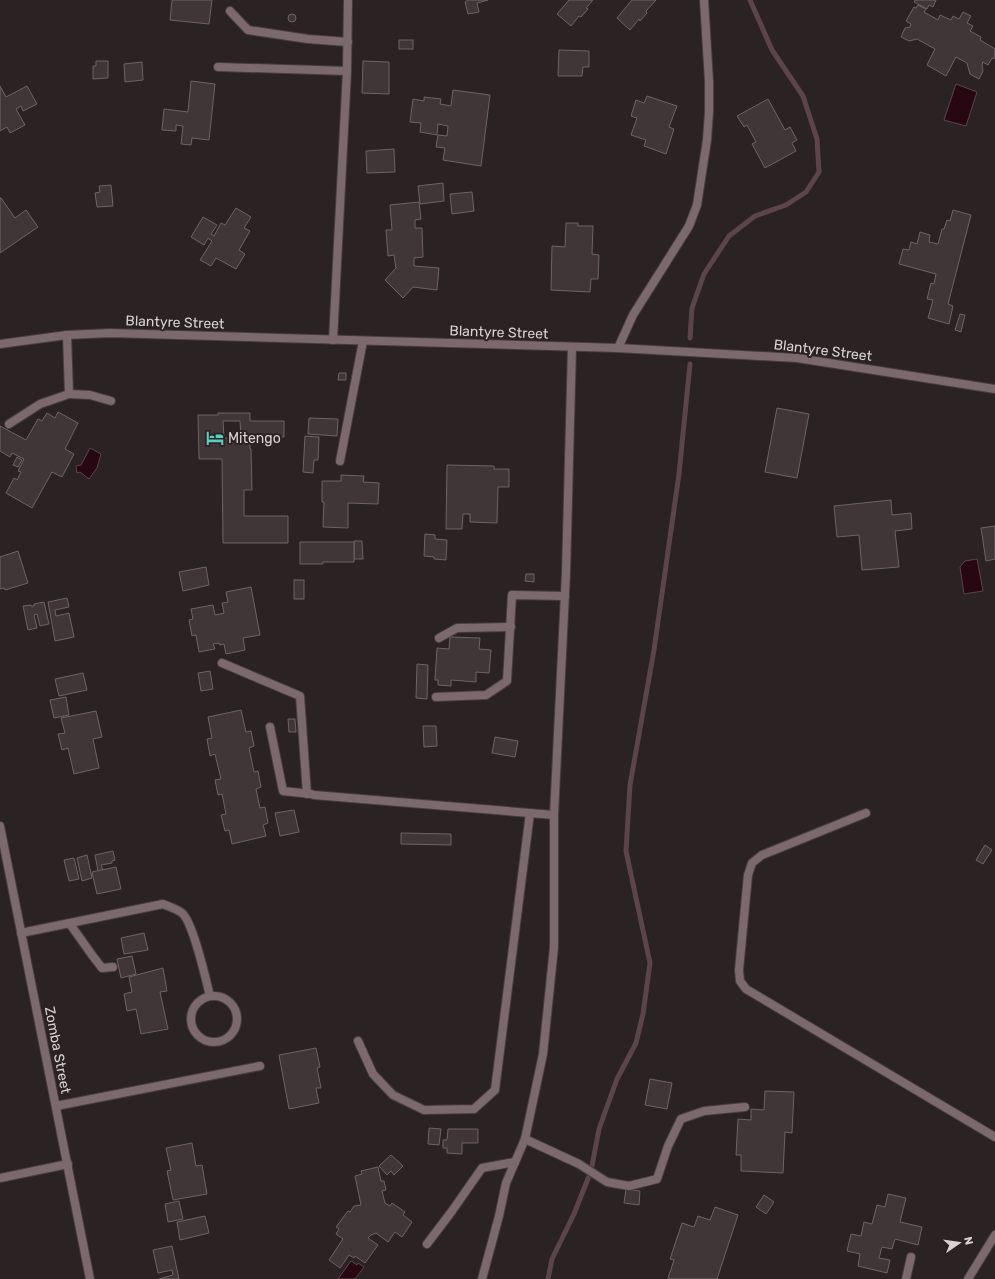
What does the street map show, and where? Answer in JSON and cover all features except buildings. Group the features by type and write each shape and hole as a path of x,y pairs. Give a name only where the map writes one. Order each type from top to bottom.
{"street":[{"path":"333,340 347,71 348,0"},
{"path":"618,348 633,315 689,226 696,205 707,140 709,112 709,81 704,0"},
{"path":"230,11 248,30 308,39 348,42"},
{"path":"218,66 347,71"},
{"name":"Blantyre Street","path":"0,344 67,336 110,333 618,348 797,358 995,389"},
{"path":"67,336 69,394"},
{"path":"340,461 363,341"},
{"path":"482,1279 499,1216 506,1183 525,1138 543,1054 554,947 554,815 565,596 572,347"},
{"path":"9,424 40,404 69,394 90,395 111,401"},
{"path":"436,697 486,695 507,682 512,595 565,596"},
{"path":"439,638 457,628 511,627"},
{"path":"222,663 300,696 310,794"},
{"path":"270,727 283,791 554,815"},
{"path":"358,1041 373,1074 393,1095 424,1110 474,1109 495,1090 530,813"},
{"path":"866,813 762,855 752,863 748,875 739,970 740,981 746,989 995,1138"},
{"name":"Zomba Street","path":"0,826 90,1279"},
{"path":"21,933 163,904 184,914 194,934 210,996"},
{"path":"70,924 102,968 113,967"},
{"path":"210,996 218,996 226,999 232,1004 236,1011 236,1027 232,1034 220,1042 212,1043 205,1041 194,1031 191,1024 191,1016 197,1003 210,996"},
{"path":"56,1106 260,1066"},
{"path":"525,1138 579,1164 607,1182 629,1186 657,1179 668,1146 681,1119 704,1111 745,1108"},
{"path":"427,1244 482,1168 515,1162"},
{"path":"0,1178 68,1164"},
{"path":"968,1279 995,1235"},
{"path":"906,1279 911,1256"}],"shaded area":[{"path":"956,84 977,92 966,126 944,120"},
{"path":"90,448 101,454 97,468 89,479 80,472 77,473 76,466 81,465"},
{"path":"977,559 983,591 964,594 960,567 965,561"},
{"path":"351,1261 364,1267 355,1279 338,1279"}],"waterway":[{"path":"690,338 692,308 704,274 729,236 755,216 786,205 806,192 819,172 817,139 803,96 772,50 750,0"},
{"path":"548,1279 552,1259 574,1214 591,1171 599,1129 617,1079 636,1043 643,1014 650,963 626,851 630,785 654,650 679,474 690,364"}],"place":[{"name":"Mitengo","path":"215,438"}]}
